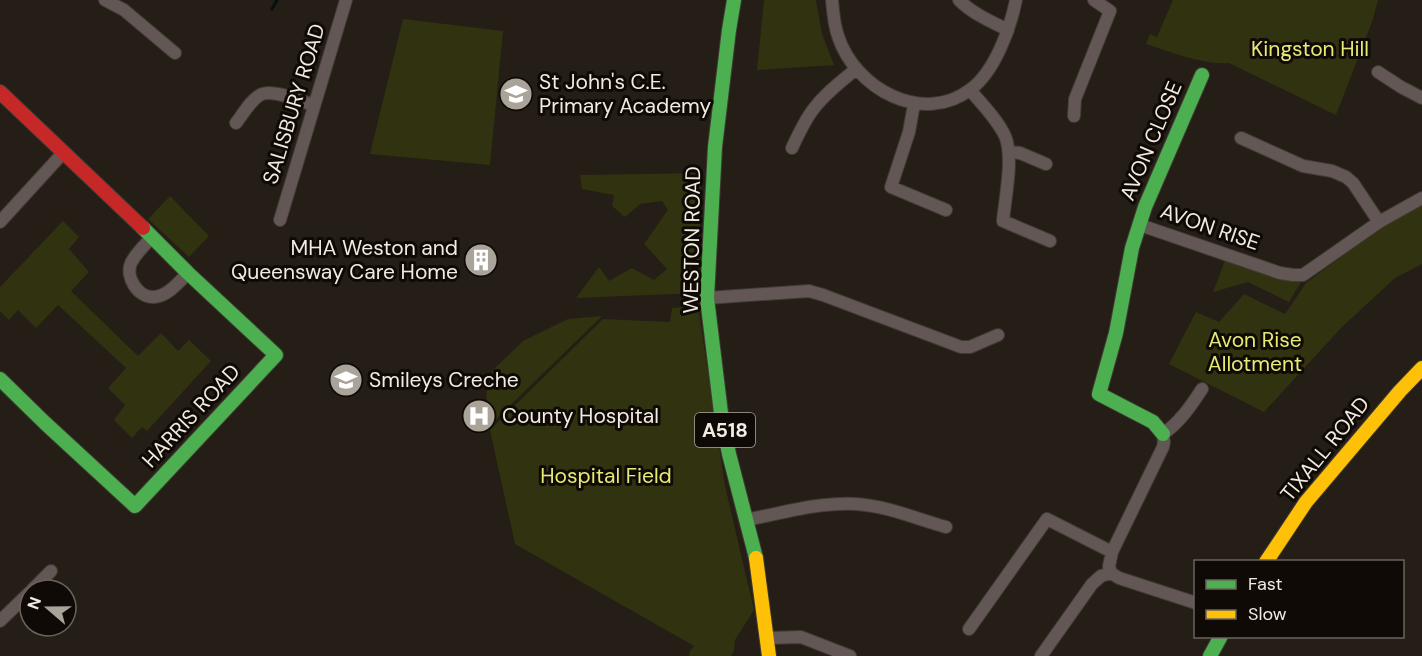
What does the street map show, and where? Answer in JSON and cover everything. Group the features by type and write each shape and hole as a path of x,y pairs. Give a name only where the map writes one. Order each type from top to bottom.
{"main road":[{"name":"WESTON ROAD","path":"734,0 715,147 707,298 729,454 758,571 769,656"},
{"name":"AVON CLOSE","path":"1140,225 1145,207 1202,75"},
{"path":"0,92 188,273"},
{"name":"AVON RISE","path":"1140,225 1132,249 1116,333 1099,394 1153,422 1163,434"},
{"name":"HARRIS ROAD","path":"0,379 135,506 276,355 188,273"},
{"name":"TIXALL ROAD","path":"1267,560 1306,502 1422,368"},
{"path":"1210,656 1220,638"}],"street":[{"path":"105,0 130,15 175,53"},
{"name":"SALISBURY ROAD","path":"280,220 346,0"},
{"path":"832,0 838,37 856,69 889,95 914,104 926,105 953,99 979,82 988,71 1008,30 1016,0"},
{"path":"959,0 981,17 1008,30"},
{"path":"1074,116 1075,99 1110,11 1094,0"},
{"path":"792,148 813,109 856,69"},
{"path":"1378,72 1422,98"},
{"path":"970,90 1004,134 1009,152 1003,221 1050,240"},
{"path":"236,123 255,99 265,93 274,93 314,105"},
{"path":"914,104 909,132 891,186 946,210"},
{"path":"1241,138 1304,166 1332,171 1346,177 1353,183 1379,222"},
{"path":"1009,152 1020,153 1046,164"},
{"path":"0,222 63,153"},
{"name":"AVON RISE","path":"1140,225 1280,273 1303,275 1379,222 1422,198"},
{"path":"152,237 130,265 130,280 135,287 143,294 154,297 169,292 188,273"},
{"path":"707,298 809,291 961,347 970,347 998,336"},
{"path":"1194,602 1119,578 1111,573 1109,566 1112,552 1163,447 1163,434 1174,426 1190,408 1202,389"},
{"path":"746,520 814,507 856,504 880,508 946,527"},
{"path":"969,630 1047,519 1112,552"},
{"path":"44,578 51,571"},
{"path":"1041,656 1092,584 1101,576 1111,573"},
{"path":"0,619 18,603"},
{"path":"767,638 801,637 850,656"}],"green space":[{"path":"764,0 816,0 822,34 834,65 757,70"},
{"name":"Kingston Hill","path":"1173,0 1378,0 1372,22 1336,115 1229,63 1198,60 1146,44 1150,34 1157,37"},
{"path":"403,19 503,31 490,165 370,154"},
{"path":"701,173 698,293 576,298 599,267 609,281 632,268 654,280 667,269 644,244 668,210 662,201 640,204 625,217 612,206 614,195 582,189 580,175"},
{"path":"170,196 209,236 189,257 148,219"},
{"name":"Avon Rise Allotment","path":"1422,204 1422,264 1395,278 1341,328 1264,412 1169,364 1196,312 1219,322 1244,294 1285,314 1306,283 1380,228"},
{"path":"63,221 79,237 69,249 89,272 71,291 138,356 161,333 178,351 189,340 211,361 147,431 142,427 132,438 114,420 125,405 108,388 126,368 58,305 36,328 18,310 9,320 0,311 0,287"},
{"path":"1226,258 1301,282 1289,302 1248,282 1213,292"},
{"name":"Hospital Field","path":"698,306 725,486 754,610 735,640 731,656 689,656 694,646 515,544 490,430 603,319 670,322 672,308"},
{"path":"602,316 492,423 486,395 492,371 523,341 568,319"}],"waterway":[{"path":"272,9 277,0"}],"traffic: fast":[{"path":"734,0 715,147 707,298 721,413 729,454 756,558"},
{"path":"1163,434 1153,422 1099,394 1116,333 1132,248 1145,207 1202,75"},
{"path":"0,379 135,506 276,355 143,228"},
{"path":"1210,656 1220,638"}],"traffic: slow":[{"path":"1267,560 1306,502 1422,368"},
{"path":"756,558 769,656"}],"traffic: jam":[{"path":"0,92 143,228"}],"place":[{"name":"St John's C.E. Primary Academy","path":"516,94"},
{"name":"MHA Weston and Queensway Care Home","path":"481,260"},
{"name":"Smileys Creche","path":"346,380"},
{"name":"County Hospital","path":"479,416"}]}
